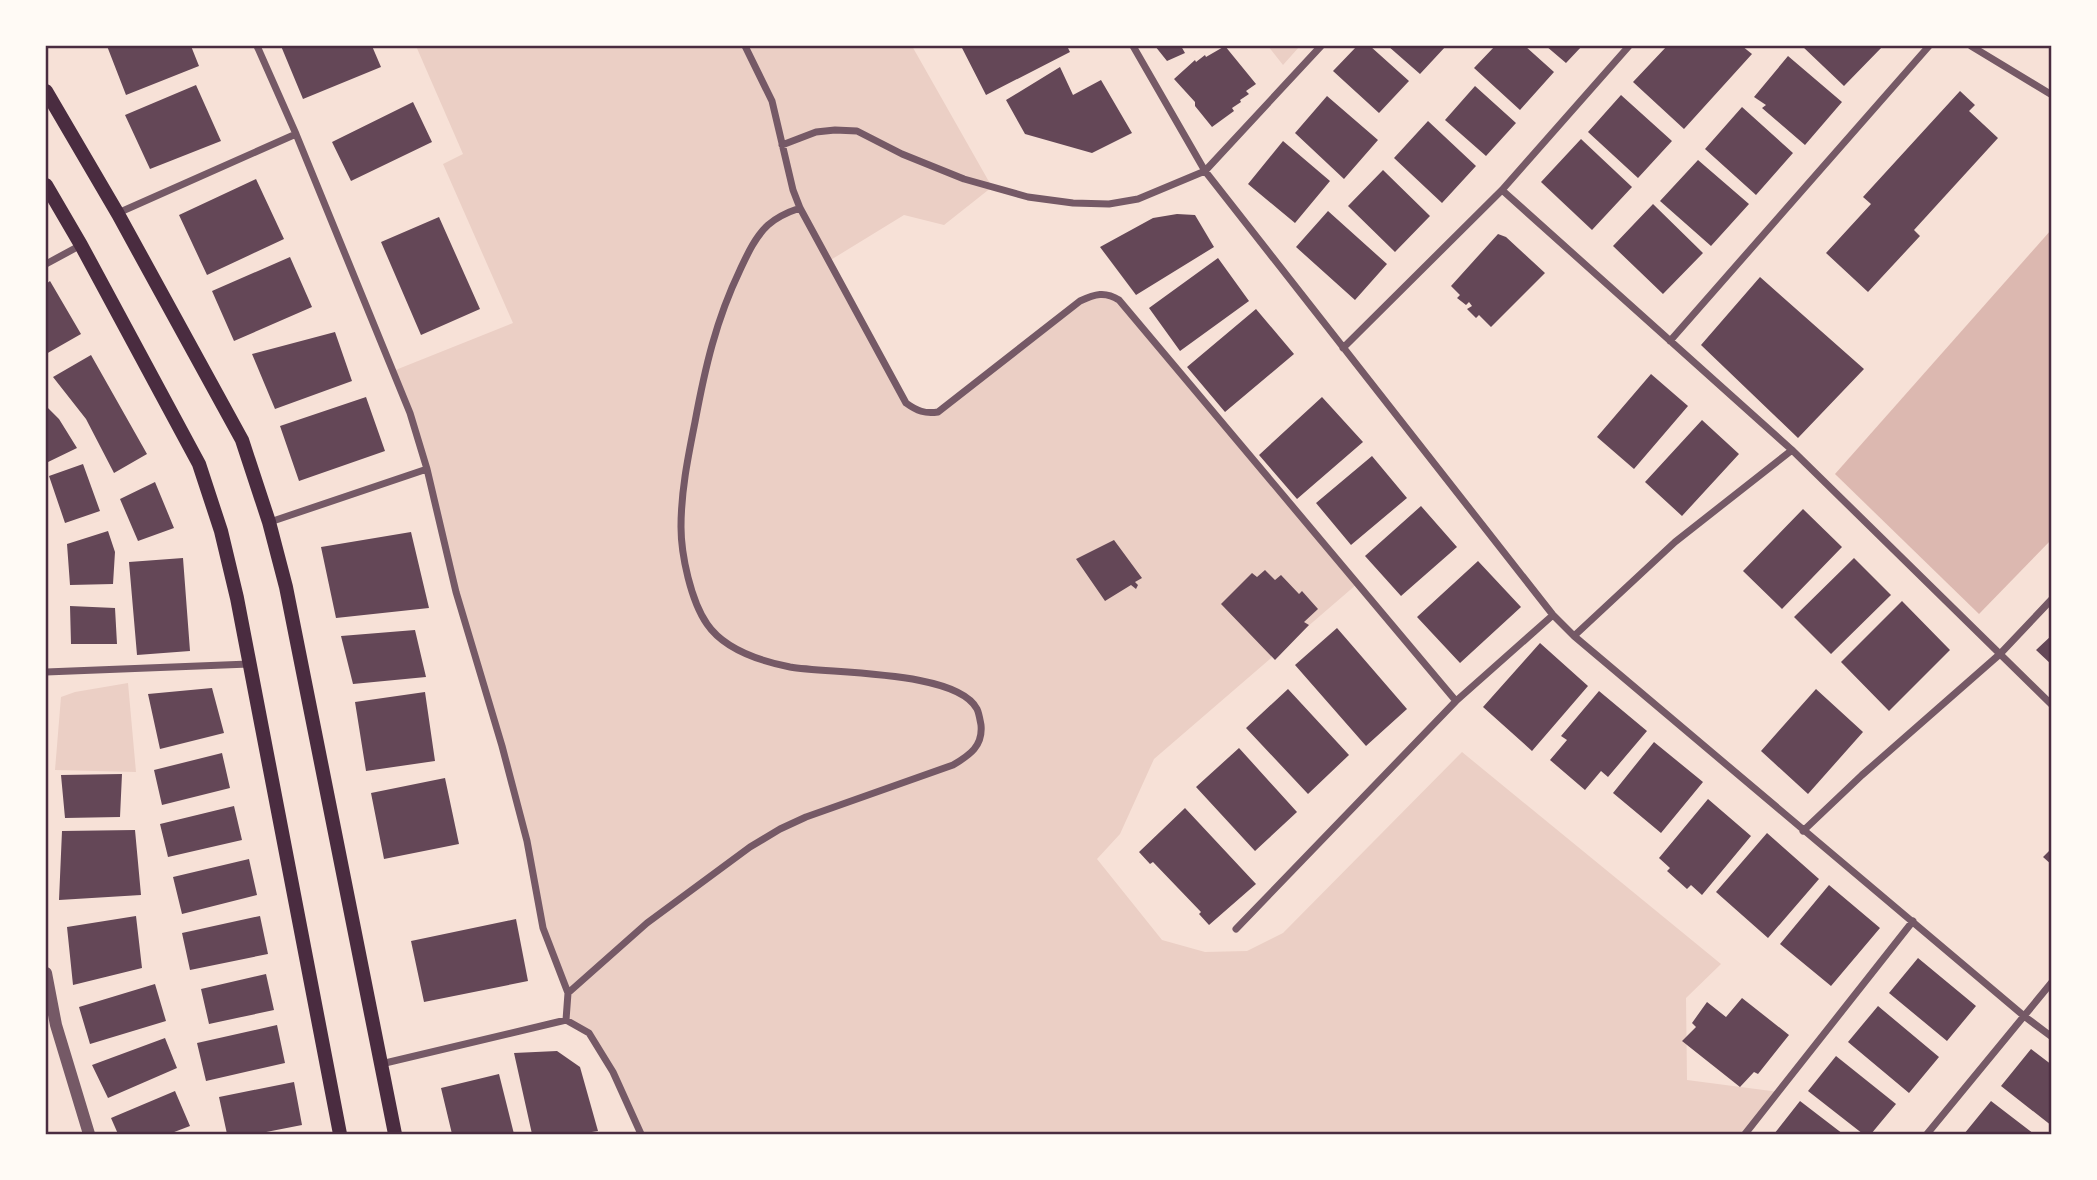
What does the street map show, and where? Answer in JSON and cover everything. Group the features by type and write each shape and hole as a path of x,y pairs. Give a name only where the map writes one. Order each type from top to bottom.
{"main road":[{"path":"46,91 118,214 242,440 269,522 286,587 395,1135"},
{"path":"46,185 199,464 221,531 237,598 340,1135"}],"street":[{"path":"257,46 411,413 456,592 527,841 543,928 568,993 566,1020"},
{"path":"745,46 772,101 793,190 800,208 906,403 928,413 938,412 1080,301 1100,294 1110,294 1119,300 1456,701"},
{"path":"1133,46 1205,171 1553,615 1574,636 1803,831 2052,1037"},
{"path":"782,145 816,132 857,131 902,154 964,179 1028,197 1073,203 1109,204 1138,199 1205,171 1321,46"},
{"path":"1343,348 1502,190 1629,46"},
{"path":"1670,341 1928,46"},
{"path":"1971,46 2052,94"},
{"path":"118,214 296,134"},
{"path":"1502,190 1792,450 2052,705"},
{"path":"568,993 647,923 750,847 806,817 953,765 971,755 979,743 981,727 978,710 969,699 953,690 885,674 789,667 748,655 722,641 706,623 692,593 681,530 684,477 711,342 726,299 759,235 776,219 800,208"},
{"path":"46,264 81,245"},
{"path":"1574,636 1675,542 1792,450"},
{"path":"269,522 427,469"},
{"path":"1803,831 1862,775 2000,654 2052,598"},
{"path":"1236,929 1456,701 1553,615"},
{"path":"46,672 248,664"},
{"path":"1745,1135 1913,922"},
{"path":"46,972 51,1025 89,1135"},
{"path":"1927,1135 2052,982"},
{"path":"380,1064 566,1020 589,1033 613,1072 640,1135"}],"shaded area":[{"path":"416,46 912,46 992,187 944,225 904,215 829,261 906,403 915,409 938,412 1080,301 1110,294 1357,584 1154,759 1120,834 1097,859 1162,940 1205,952 1247,951 1283,933 1462,752 1721,964 1686,998 1687,1080 1779,1092 1745,1134 641,1134 613,1072 589,1033 566,1020 568,993 543,928 527,841 456,592 427,469 393,371 513,323 443,164 463,154"},
{"path":"1268,46 1300,46 1283,65"},
{"path":"2051,230 2051,540 1979,614 1835,474"},
{"path":"128,683 136,772 55,770 61,697"}],"building":[{"path":"107,46 191,46 199,66 126,95"},
{"path":"281,46 372,46 381,67 303,99"},
{"path":"961,46 1067,46 1070,52 986,95"},
{"path":"1155,46 1181,46 1185,53 1167,61"},
{"path":"1225,46 1256,84 1246,91 1249,94 1240,100 1241,102 1232,108 1234,111 1212,127 1195,106 1195,102 1174,79 1195,60 1196,62"},
{"path":"1357,46 1370,46 1409,81 1379,113 1333,71"},
{"path":"1388,46 1446,46 1420,74"},
{"path":"1495,46 1525,46 1554,72 1520,110 1474,68"},
{"path":"1546,46 1582,46 1566,63"},
{"path":"1667,46 1742,46 1752,54 1684,129 1633,82"},
{"path":"1802,46 1883,46 1844,86"},
{"path":"1788,56 1842,102 1805,145 1762,108 1766,105 1754,97"},
{"path":"1060,67 1073,95 1101,80 1132,133 1092,153 1025,134 1006,100"},
{"path":"196,85 221,141 150,169 125,115"},
{"path":"1475,86 1516,123 1486,156 1445,120"},
{"path":"1960,91 1975,105 1969,111 1998,138 1914,230 1920,236 1868,292 1826,253 1871,204 1863,197"},
{"path":"1621,95 1672,141 1638,178 1588,132"},
{"path":"1327,96 1378,140 1344,179 1295,133"},
{"path":"413,102 432,142 351,181 332,142"},
{"path":"1742,107 1793,153 1756,195 1705,149"},
{"path":"1428,121 1476,166 1442,203 1394,158"},
{"path":"1581,139 1632,187 1592,230 1541,182"},
{"path":"1283,141 1330,181 1295,223 1248,184"},
{"path":"1698,160 1749,204 1711,246 1660,201"},
{"path":"1383,170 1430,216 1395,252 1348,206"},
{"path":"256,179 284,239 207,275 179,215"},
{"path":"1653,204 1703,253 1663,294 1613,246"},
{"path":"1328,211 1387,264 1355,300 1296,247"},
{"path":"1177,214 1195,215 1214,247 1136,295 1100,247 1153,218"},
{"path":"439,217 480,309 421,335 381,242"},
{"path":"1498,234 1506,237 1545,273 1491,327 1479,315 1476,318 1467,309 1472,306 1469,302 1466,305 1457,298 1460,295 1451,286"},
{"path":"290,257 312,307 234,341 212,291"},
{"path":"1218,258 1249,301 1180,351 1149,308"},
{"path":"1760,277 1864,369 1798,438 1701,345"},
{"path":"50,281 81,334 46,354 46,284"},
{"path":"1256,309 1294,354 1225,412 1187,367"},
{"path":"335,332 352,381 275,409 252,354"},
{"path":"91,355 147,454 114,473 86,419 53,377"},
{"path":"1651,374 1688,406 1634,469 1597,437"},
{"path":"366,397 385,451 299,481 280,426"},
{"path":"1322,397 1363,442 1297,499 1259,455"},
{"path":"46,406 59,419 77,448 46,463"},
{"path":"1702,420 1739,454 1682,516 1645,482"},
{"path":"1372,456 1407,498 1351,545 1316,503"},
{"path":"83,464 100,511 65,523 49,476"},
{"path":"155,482 174,528 138,541 120,499"},
{"path":"1421,506 1457,547 1401,596 1365,556"},
{"path":"1803,509 1842,547 1782,609 1743,571"},
{"path":"108,531 115,552 113,584 70,585 67,544"},
{"path":"411,532 429,608 336,618 321,547"},
{"path":"1114,540 1142,578 1135,582 1138,585 1136,589 1131,585 1105,601 1076,559"},
{"path":"183,558 190,651 137,655 129,562"},
{"path":"1854,558 1891,595 1831,654 1794,617"},
{"path":"1478,561 1521,607 1460,663 1417,617"},
{"path":"1265,570 1275,580 1281,575 1299,594 1302,591 1318,609 1304,622 1309,625 1275,660 1221,604 1252,573 1257,577"},
{"path":"1902,601 1950,650 1889,711 1841,662"},
{"path":"70,606 115,608 117,644 71,644"},
{"path":"1337,628 1407,709 1366,746 1295,665"},
{"path":"415,630 426,677 353,684 341,636"},
{"path":"2052,635 2052,665 2036,650"},
{"path":"1540,643 1588,686 1532,751 1483,707"},
{"path":"212,688 224,733 160,749 148,694"},
{"path":"1288,689 1349,755 1308,794 1246,728"},
{"path":"1816,689 1863,732 1808,794 1761,751"},
{"path":"1599,691 1647,731 1608,777 1601,771 1585,790 1550,760 1567,740 1561,736"},
{"path":"425,692 435,761 366,771 355,702"},
{"path":"1654,742 1703,782 1661,833 1613,793"},
{"path":"1239,748 1297,812 1255,851 1196,787"},
{"path":"222,753 230,788 162,805 154,770"},
{"path":"122,774 120,817 65,818 61,775"},
{"path":"445,778 459,844 384,859 371,793"},
{"path":"1708,799 1751,836 1702,895 1691,885 1687,889 1667,871 1670,868 1659,858"},
{"path":"234,806 242,840 168,857 160,824"},
{"path":"1185,808 1256,884 1209,925 1199,914 1201,912 1153,862 1150,864 1139,852"},
{"path":"135,830 141,895 59,900 62,831"},
{"path":"1767,833 1819,879 1768,938 1716,892"},
{"path":"2052,848 2052,865 2043,857"},
{"path":"249,859 257,895 182,914 173,877"},
{"path":"1829,885 1880,928 1831,986 1780,944"},
{"path":"136,916 142,968 73,985 67,927"},
{"path":"260,916 268,954 190,970 182,933"},
{"path":"516,919 528,981 424,1002 411,941"},
{"path":"1918,958 1976,1006 1947,1041 1889,993"},
{"path":"266,974 274,1010 209,1024 201,989"},
{"path":"155,984 166,1021 90,1044 79,1007"},
{"path":"1742,998 1789,1035 1758,1074 1754,1072 1740,1087 1682,1041 1696,1027 1692,1023 1707,1002 1726,1017"},
{"path":"1878,1006 1939,1057 1909,1093 1848,1042"},
{"path":"277,1025 285,1063 206,1081 197,1043"},
{"path":"165,1038 177,1068 108,1098 92,1065"},
{"path":"2031,1049 2052,1065 2052,1126 2001,1086"},
{"path":"557,1051 580,1067 598,1131 579,1134 532,1134 514,1053"},
{"path":"1836,1056 1896,1104 1871,1134 1863,1134 1808,1091"},
{"path":"499,1074 514,1134 452,1134 441,1088"},
{"path":"294,1082 302,1125 256,1134 227,1134 219,1097"},
{"path":"175,1091 190,1126 169,1134 118,1134 111,1118"},
{"path":"1800,1101 1843,1134 1774,1134"},
{"path":"1991,1101 2034,1134 1964,1134"}]}
